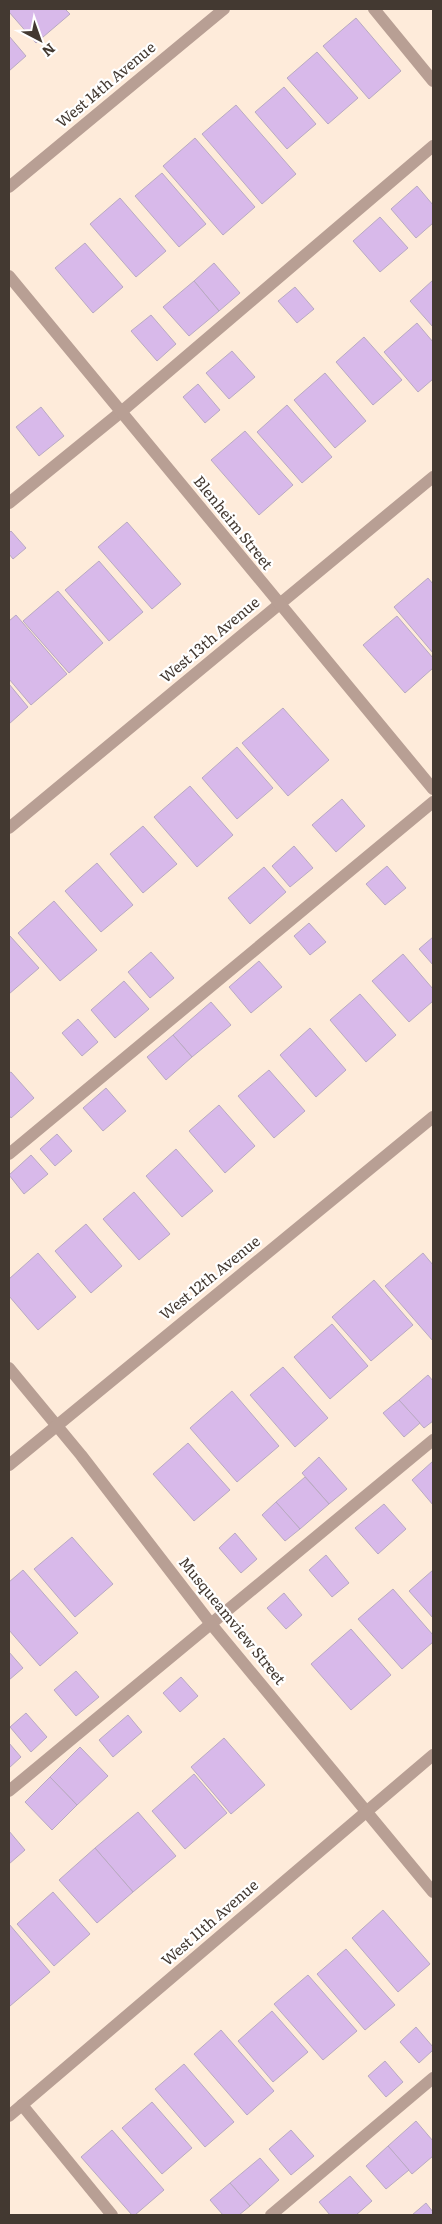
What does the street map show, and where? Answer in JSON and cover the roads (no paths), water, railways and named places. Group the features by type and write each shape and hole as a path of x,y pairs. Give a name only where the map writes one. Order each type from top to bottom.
{"street":[{"name":"West 14th Avenue","path":"9,187 224,9"},
{"path":"374,9 433,81"},
{"path":"9,503 121,412 433,146"},
{"name":"Blenheim Street","path":"9,276 433,789"},
{"name":"West 13th Avenue","path":"9,828 433,477"},
{"path":"9,1154 433,802"},
{"name":"West 12th Avenue","path":"9,1464 433,1117"},
{"name":"Musqueamview Street","path":"9,1368 56,1425 211,1624 433,1892"},
{"path":"9,1791 433,1440"},
{"name":"West 11th Avenue","path":"9,2116 433,1755"},
{"path":"271,2215 433,2078"},
{"path":"22,2105 112,2215"}]}
